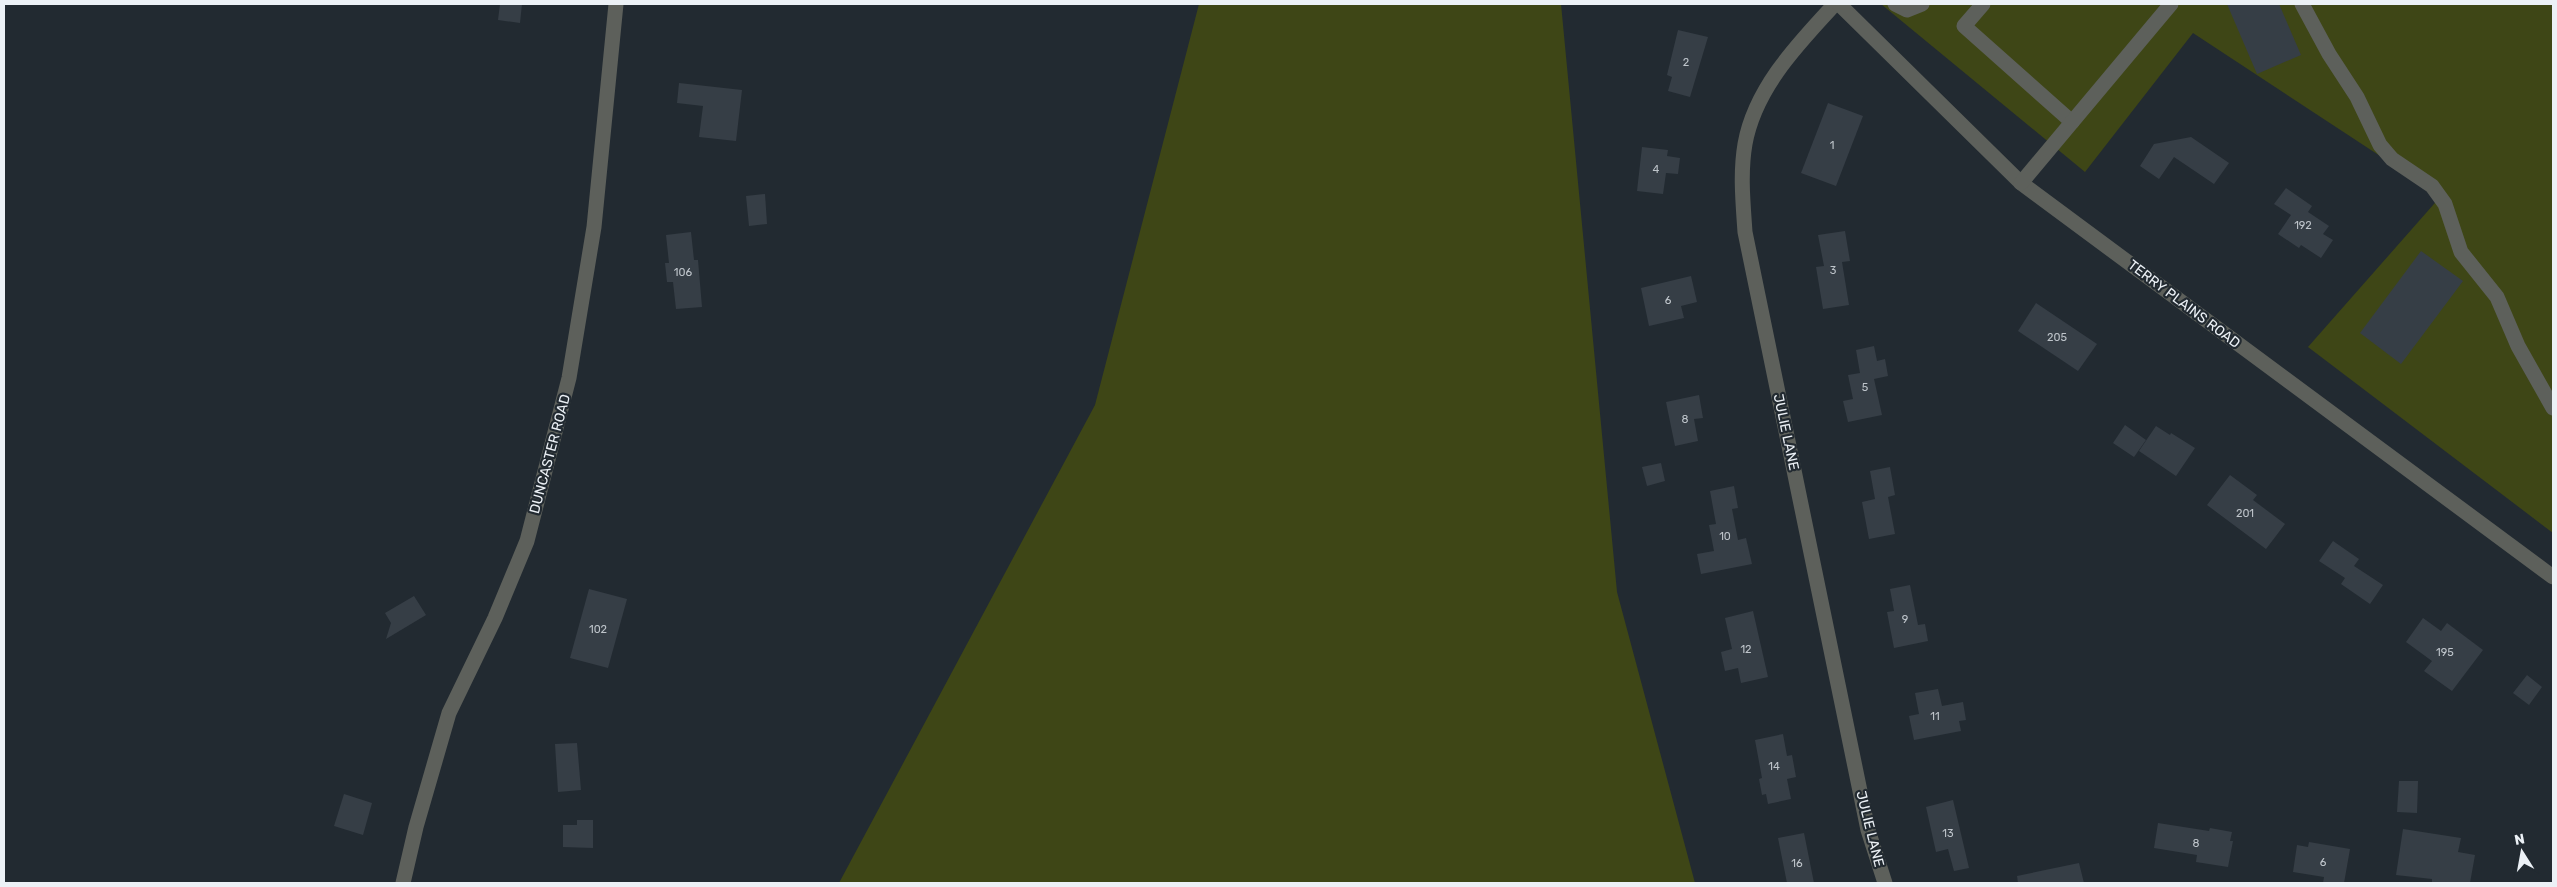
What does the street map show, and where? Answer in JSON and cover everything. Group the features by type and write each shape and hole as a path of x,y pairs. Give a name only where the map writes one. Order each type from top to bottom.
{"street":[{"name":"DUNCASTER ROAD","path":"403,883 416,827 450,713 495,618 527,541 570,378 594,227 616,4"},
{"name":"JULIE LANE","path":"1835,4 1796,46 1766,88 1756,108 1745,143 1742,176 1745,232 1868,830 1885,883"},
{"name":"TERRY PLAINS ROAD","path":"1839,4 2021,183 2553,577"},
{"path":"1896,4 1907,10 1922,4"},
{"path":"2021,183 2171,4"},
{"path":"2302,4 2329,54 2357,97 2380,145 2392,159 2432,186 2445,204 2461,252 2497,297 2518,346 2553,408"},
{"path":"1978,5 1964,26 2072,122"}],"green space":[{"path":"1199,4 1561,4 1617,592 1695,883 839,883 1095,405"},
{"path":"1881,4 2553,4 2553,533 2308,347 2441,196 2193,33 2085,172"}],"building":[{"path":"500,4 522,4 520,23 498,20"},
{"path":"2227,4 2279,4 2301,55 2257,74"},
{"path":"1678,30 1708,37 1690,97 1668,91 1672,77 1667,75"},
{"path":"679,83 742,90 736,141 699,137 703,106 677,103"},
{"path":"1828,103 1863,116 1836,186 1801,173"},
{"path":"2191,137 2229,163 2214,184 2174,157 2159,179 2140,166 2154,144"},
{"path":"1642,147 1668,150 1667,156 1680,158 1678,174 1666,173 1663,194 1637,191"},
{"path":"2286,188 2312,206 2308,212 2329,226 2323,234 2333,240 2321,258 2301,245 2299,248 2278,234 2291,215 2274,204"},
{"path":"765,194 767,224 749,226 746,196"},
{"path":"1845,231 1850,261 1842,262 1849,305 1823,309 1816,267 1824,266 1818,235"},
{"path":"691,232 694,260 698,260 702,307 676,309 673,282 667,282 665,263 669,263 666,235"},
{"path":"2421,251 2463,281 2401,364 2360,333"},
{"path":"1691,276 1697,302 1681,306 1684,318 1649,326 1641,288"},
{"path":"2036,303 2097,344 2078,371 2018,331"},
{"path":"1874,346 1877,361 1885,359 1888,376 1874,379 1882,415 1848,422 1843,401 1853,399 1848,375 1860,373 1856,350"},
{"path":"1699,395 1703,418 1694,419 1698,441 1675,446 1666,402"},
{"path":"2125,425 2146,440 2134,457 2113,443"},
{"path":"2156,426 2195,448 2176,476 2139,451"},
{"path":"1661,463 1665,481 1647,486 1642,467"},
{"path":"1890,467 1895,495 1888,497 1895,534 1869,539 1862,502 1875,499 1870,471"},
{"path":"2230,475 2257,495 2253,500 2285,524 2266,549 2207,505"},
{"path":"1734,486 1738,508 1732,509 1738,540 1746,538 1752,564 1701,574 1697,554 1714,551 1709,525 1716,524 1710,491"},
{"path":"2333,541 2359,559 2354,566 2383,585 2370,604 2341,584 2345,578 2319,561"},
{"path":"1910,585 1918,625 1925,624 1928,641 1894,648 1887,612 1894,611 1890,589"},
{"path":"589,589 627,599 608,668 570,658"},
{"path":"414,596 426,615 386,639 391,623 385,613"},
{"path":"1753,611 1768,677 1741,683 1738,668 1725,671 1721,652 1732,649 1725,618"},
{"path":"2423,618 2441,631 2447,623 2483,650 2452,691 2424,671 2432,661 2406,642"},
{"path":"2527,675 2542,687 2529,705 2513,693"},
{"path":"1938,689 1942,706 1963,702 1966,720 1959,721 1961,731 1914,740 1909,716 1919,714 1915,693"},
{"path":"1783,734 1787,756 1792,755 1796,777 1787,779 1791,799 1768,804 1766,794 1762,795 1759,779 1762,778 1755,740"},
{"path":"577,743 581,790 558,792 555,744"},
{"path":"2399,781 2418,781 2417,813 2397,812"},
{"path":"344,794 372,803 363,835 334,826"},
{"path":"1953,800 1969,868 1954,871 1948,849 1936,852 1926,807"},
{"path":"577,820 593,820 593,848 563,847 563,825 577,825"},
{"path":"2158,823 2209,831 2210,828 2232,832 2230,841 2233,841 2228,867 2196,862 2197,855 2154,848"},
{"path":"2403,829 2461,838 2458,852 2475,855 2470,883 2432,883 2432,879 2396,875"},
{"path":"1804,833 1814,883 1787,883 1778,838"},
{"path":"2309,842 2350,849 2344,883 2323,883 2324,877 2293,872 2297,845 2308,847"},
{"path":"2079,863 2084,883 2018,883 2017,876"}]}
